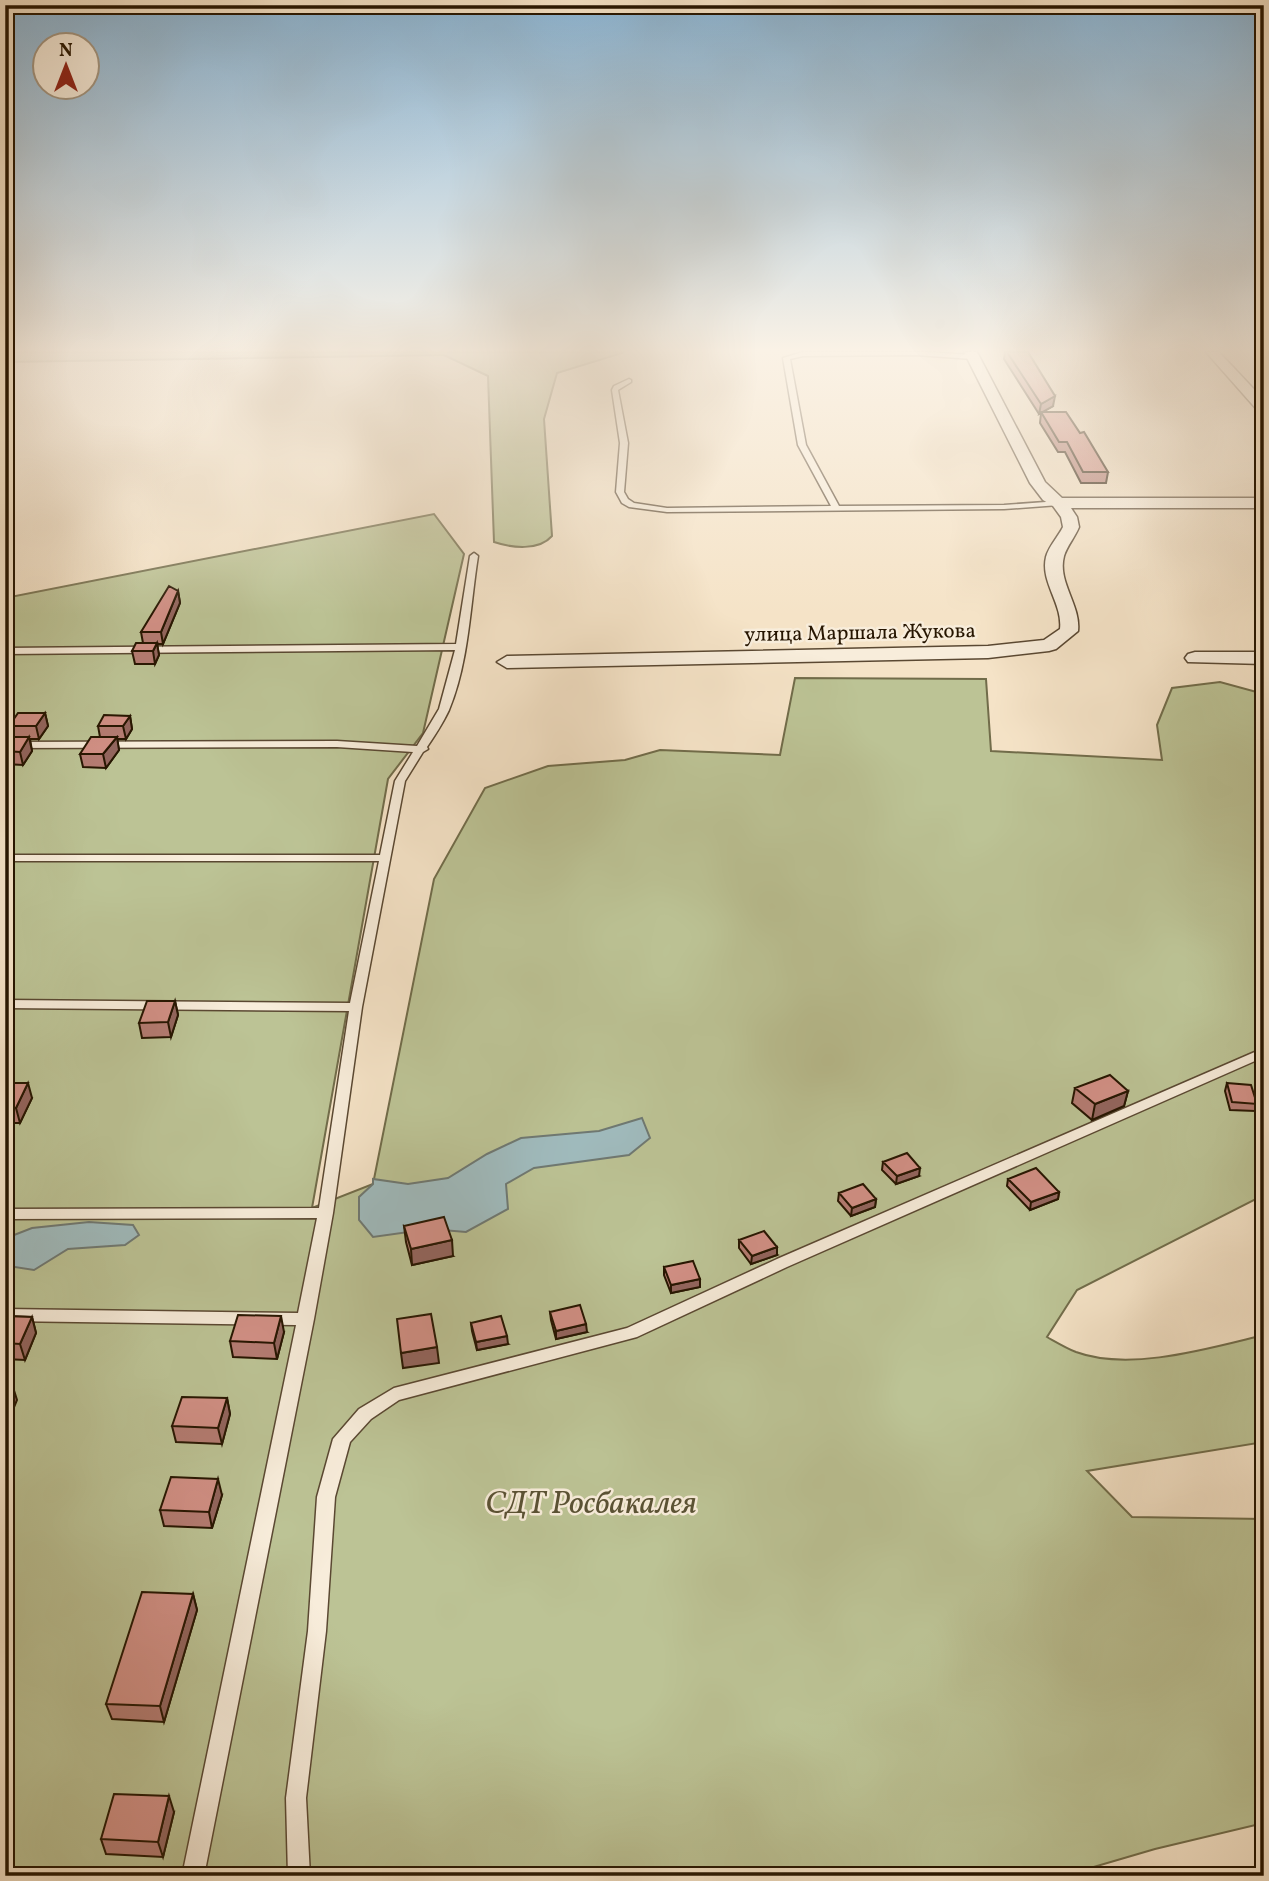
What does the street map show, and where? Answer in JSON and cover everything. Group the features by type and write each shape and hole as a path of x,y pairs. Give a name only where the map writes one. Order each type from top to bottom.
{"street":[{"path":"1016,440 1038,483 1049,497 1059,503 1264,503"},
{"name":"улица Маршала Жукова","path":"507,662 988,652 1049,645 1069,631 1073,617 1053,572 1055,556 1071,527 1069,517 1059,503"},
{"path":"1195,657 1264,658"}],"lane":[{"path":"623,440 620,492 625,501 632,505 667,510 1016,507 1059,503"},
{"path":"801,440 835,507"},
{"path":"193,1876 306,1319 326,1213 356,1007 400,781 410,761 422,749 448,700 474,556"},
{"path":"5,651 458,647"},
{"path":"5,745 337,744 422,749"},
{"path":"5,858 385,858"},
{"path":"5,1004 356,1007"},
{"path":"299,1876 296,1798 317,1631 326,1497 342,1439 365,1414 394,1395 631,1333 782,1263 1264,1052"},
{"path":"5,1214 326,1213"},
{"path":"5,1314 306,1319"}],"green space":[{"path":"490,440 545,440 552,536 540,544 525,547 494,542"},
{"name":"СДТ Росбакалея","path":"434,514 464,554 423,733 388,779 312,1208 373,1184 434,879 485,788 548,766 625,760 660,750 780,755 795,678 986,679 991,751 1162,760 1157,725 1172,688 1220,682 1264,694 1264,1195 1077,1290 1047,1337 1076,1352 1097,1358 1121,1360 1170,1356 1264,1335 1264,1442 1087,1471 1132,1517 1264,1519 1264,1823 1155,1849 1063,1876 5,1876 5,598"}],"water":[{"path":"642,1118 650,1138 629,1155 534,1168 506,1184 508,1209 466,1232 430,1229 373,1237 359,1220 359,1197 373,1184 373,1179 408,1184 448,1178 487,1154 521,1138 599,1131"},
{"path":"89,1222 133,1225 139,1235 125,1245 68,1249 34,1270 8,1266 14,1235 32,1228"}],"building":[{"path":"1058,440 1089,440 1108,472 1083,472 1067,442"},
{"path":"169,586 178,591 161,632 141,632"},
{"path":"136,643 157,643 153,651 132,651"},
{"path":"18,713 45,713 36,726 9,726"},
{"path":"104,715 130,716 123,726 98,726"},
{"path":"5,737 29,737 20,752 5,751"},
{"path":"91,737 117,737 103,754 80,754"},
{"path":"147,1001 175,1001 168,1022 139,1023"},
{"path":"1110,1075 1128,1091 1095,1104 1075,1088"},
{"path":"5,1083 28,1083 16,1108 5,1108"},
{"path":"1227,1083 1251,1085 1257,1104 1232,1102"},
{"path":"907,1153 920,1168 897,1176 883,1162"},
{"path":"1036,1168 1059,1192 1031,1202 1008,1179"},
{"path":"863,1184 876,1199 852,1208 839,1193"},
{"path":"444,1217 452,1240 411,1249 404,1226"},
{"path":"764,1231 777,1247 752,1256 739,1240"},
{"path":"693,1261 700,1279 671,1285 664,1267"},
{"path":"580,1305 586,1324 556,1331 550,1312"},
{"path":"431,1314 437,1347 401,1353 397,1319"},
{"path":"238,1315 281,1316 274,1343 230,1341"},
{"path":"5,1316 32,1317 20,1344 5,1343"},
{"path":"501,1316 507,1336 476,1342 471,1323"},
{"path":"5,1384 12,1384 5,1401"},
{"path":"182,1397 227,1398 218,1428 172,1426"},
{"path":"171,1477 218,1479 209,1512 160,1510"},
{"path":"142,1592 193,1594 160,1706 106,1704"},
{"path":"114,1794 169,1796 158,1842 101,1839"}]}
